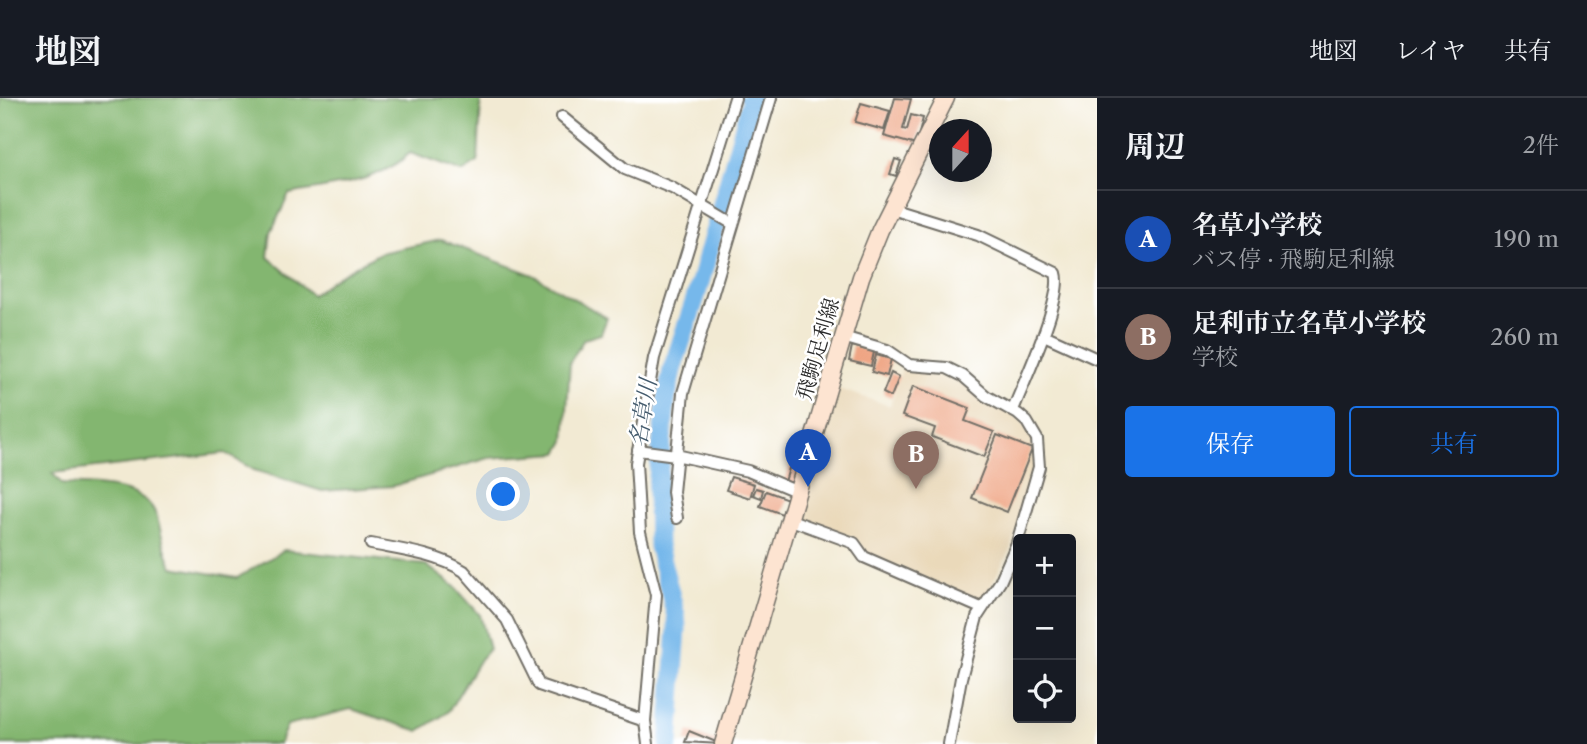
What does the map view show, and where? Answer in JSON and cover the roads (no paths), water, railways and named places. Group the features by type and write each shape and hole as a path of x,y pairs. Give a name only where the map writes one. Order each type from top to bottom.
{"main road":[{"name":"飛駒足利線","path":"723,744 864,267 946,98"}],"street":[{"path":"648,744 645,721 656,594 640,532 635,480 654,358 704,208 735,98"},
{"path":"677,519 673,492 673,454 683,393 729,223 772,98"},
{"path":"562,117 625,169 672,188 729,223"},
{"path":"891,208 978,235 1056,273 1056,289 1044,335 1013,410"},
{"path":"1044,335 1094,357 1097,344"},
{"path":"843,337 887,351 909,365 947,368 963,376 986,396 1013,410 1027,422 1033,431 1039,453 1039,467 1015,549 1000,582 977,617 961,678 949,744"},
{"path":"641,450 673,454 748,471 799,492"},
{"path":"790,520 854,543 864,557 981,608"},
{"path":"371,544 409,551 464,571 507,620 540,685 645,721"}],"waterway":[{"path":"740,98 751,101"},
{"name":"名草川","path":"669,744 677,628 658,546 657,488 666,401 672,370 697,293 752,98"}],"place":[{"name":"名草小学校","path":"808,487"},
{"name":"足利市立名草小学校","path":"916,489"}]}
